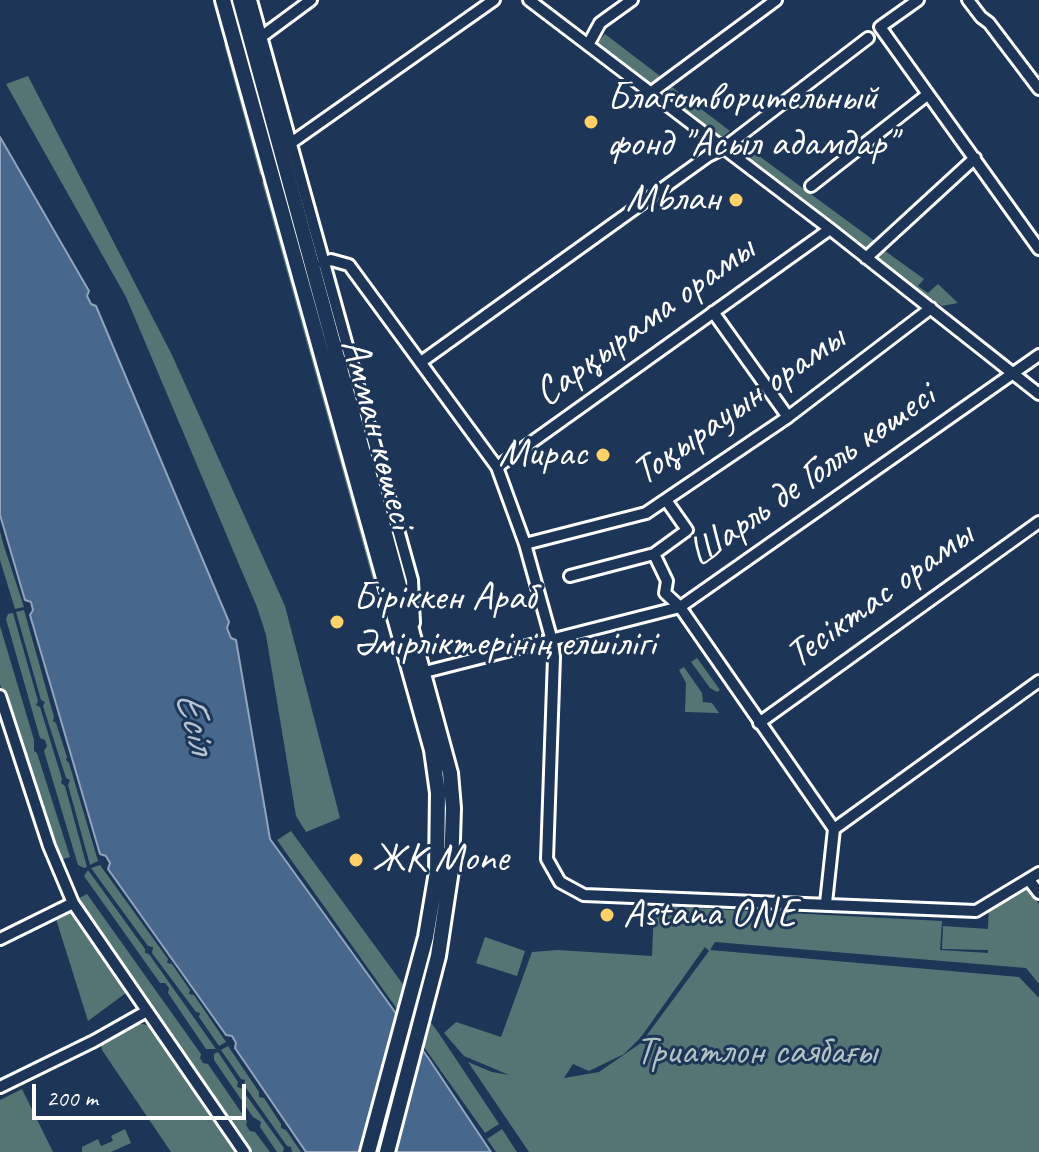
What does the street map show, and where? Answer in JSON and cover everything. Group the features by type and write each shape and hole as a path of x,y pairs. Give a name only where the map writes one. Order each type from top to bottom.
{"main road":[{"name":"Амман көшесі","path":"223,0 417,674 450,773 453,808 451,870 438,956 387,1152"},
{"name":"Амман көшесі","path":"240,0 414,641 438,793 437,872 426,937 368,1152"}],"street":[{"name":"Амман көшесі","path":"251,0 412,580 414,641"},
{"path":"261,37 311,0"},
{"path":"291,143 494,0"},
{"path":"529,0 830,229 1039,394"},
{"path":"588,45 600,23 632,0"},
{"path":"649,94 776,0"},
{"path":"918,0 880,27 1039,249"},
{"path":"968,0 1039,89"},
{"path":"421,362 708,156 724,148 868,38"},
{"path":"811,186 927,95"},
{"path":"866,258 975,158"},
{"name":"Сарқырама орамы","path":"497,467 830,229"},
{"path":"323,263 331,260 349,265 497,467 525,544 552,641 547,859 560,882 584,895 976,911 1034,877 1039,893"},
{"name":"Тоқырауын орамы","path":"525,544 646,513 788,417 931,308"},
{"path":"713,312 788,417"},
{"name":"Шарль де Голль көшесі","path":"417,674 680,607 1039,355"},
{"path":"570,576 654,554 687,530 666,500"},
{"name":"Тесіктас орамы","path":"759,723 1039,522"},
{"path":"654,554 667,581 665,593 680,607 834,829 826,903"},
{"path":"834,829 1039,681"},
{"path":"0,696 49,846 73,903 244,1152"},
{"path":"0,939 73,903"},
{"path":"0,1087 147,1011"}],"green space":[{"path":"605,34 660,76 651,84 597,43"},
{"path":"224,44 228,47 263,174 260,175"},
{"path":"28,76 172,355 285,606 340,818 306,832 296,816 266,635 257,607 126,297 6,84"},
{"path":"672,87 730,131 720,139 662,95"},
{"path":"740,142 876,242 866,252 733,150"},
{"path":"265,181 381,592 374,584 262,182"},
{"path":"881,248 924,279 918,286 928,293 938,284 958,303 942,306 872,257"},
{"path":"0,531 24,607 15,609 0,560"},
{"path":"24,610 53,721 98,861 90,865 68,785 70,780 66,778 16,612"},
{"path":"13,613 38,701 36,705 40,707 61,783 65,786 87,867 84,868 78,865 44,751 47,746 45,740 40,738 6,619 8,614"},
{"path":"0,626 34,740 34,751 70,857 57,861 0,684"},
{"path":"697,658 720,690 717,692 710,688 691,662"},
{"path":"684,667 702,693 703,702 712,703 719,713 685,712 686,683 679,670"},
{"path":"291,831 440,1035 499,1124 485,1133 277,840"},
{"path":"100,865 226,1042 219,1046 199,1017 200,1013 196,1012 152,953 153,947 148,946 91,868"},
{"path":"88,870 216,1049 206,1049 168,993 169,988 165,983 160,983 84,876"},
{"name":"Триатлон саябағы","path":"1025,886 1039,904 1039,984 1026,968 715,942 710,950 1019,977 1039,998 1039,1152 529,1152 468,1062 509,1075 464,1056 444,1033 456,1022 501,1037 532,952 558,950 652,956 654,906 942,921 940,950 988,953 988,950 942,949 943,926 988,929 989,905","holes":["705,947 709,951 641,1043 599,1072 564,1078 573,1064 589,1071 624,1054 641,1037"]},
{"path":"87,894 201,1054 203,1063 208,1064 247,1121 250,1131 255,1132 270,1152 248,1152 76,900"},
{"path":"73,911 126,993 88,1021 56,919"},
{"path":"485,937 525,951 517,976 476,963"},
{"path":"139,1023 154,1027 239,1152 171,1152 102,1050 101,1044"},
{"path":"228,1046 259,1092 259,1097 264,1098 281,1128 286,1130 301,1152 292,1152 244,1085 245,1080 241,1079 221,1050"},
{"path":"218,1052 238,1082 237,1087 241,1088 284,1148 283,1152 277,1152 260,1127 261,1122 253,1117 214,1060 214,1054"},
{"path":"22,1089 53,1152 0,1152 0,1100"},
{"path":"125,1129 131,1143 111,1152 82,1152 82,1147 98,1139 101,1146 113,1141 111,1136"},
{"path":"502,1129 517,1152 496,1152 487,1139"}],"water":[{"name":"Есіл","path":"0,137 89,291 87,296 96,306 229,622 227,628 231,638 236,640 270,839 429,1059 491,1152 306,1152 235,1048 232,1036 226,1035 108,869 110,863 106,856 100,854 30,615 33,610 31,602 25,600 0,515"}],"place":[{"name":"Благотворительный фонд \"Асыл адамдар\"","path":"591,122"},
{"name":"Мbлан","path":"736,200"},
{"name":"Мирас","path":"603,455"},
{"name":"Біріккен Араб Әмірліктерінің елшілігі","path":"337,622"},
{"name":"ЖК Mone","path":"356,860"},
{"name":"Astana ONE","path":"607,915"}]}
